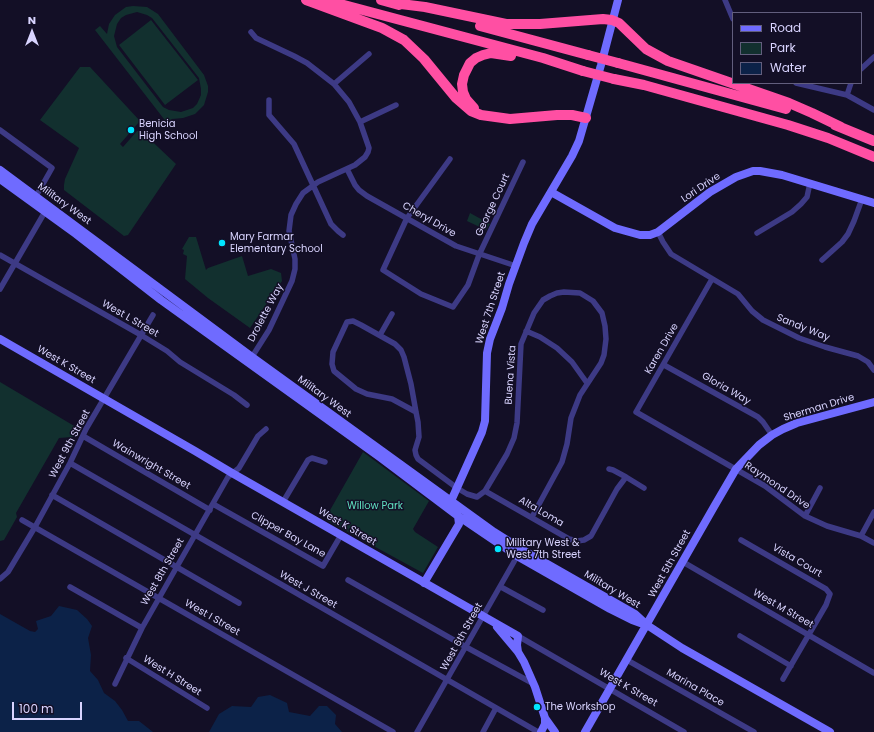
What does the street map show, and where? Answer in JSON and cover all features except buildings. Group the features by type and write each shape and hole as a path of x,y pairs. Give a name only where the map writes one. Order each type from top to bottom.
{"highway":[{"path":"306,0 382,28 404,40 424,59 463,104 471,111 481,115 510,119 564,115 586,118"},
{"path":"323,0 543,58 551,62 583,71 644,85 788,125 828,138 874,157"},
{"path":"381,0 772,105 874,140"},
{"path":"393,3 425,7 506,24 540,24 603,19 612,20 619,23 646,49 668,61 732,83"},
{"path":"487,116 474,108 466,99 463,92 462,84 464,75 470,63 476,58 491,53 542,62 551,62"},
{"path":"734,84 789,103 841,128"}],"street":[{"name":"West 7th Street","path":"451,501 482,432 485,421 487,354 490,340 532,224 579,141 618,0"},
{"path":"725,0 732,16"},
{"name":"Drolette Way","path":"250,359 269,330 292,281 295,264 289,231 291,215 299,199 303,193 313,186 355,165 365,157 368,152 367,142 360,122 348,102 334,84 307,63 256,38 251,32"},
{"path":"334,84 369,54"},
{"path":"862,68 874,57"},
{"path":"801,84 847,94 874,110"},
{"path":"847,94 851,84"},
{"path":"269,100 269,115 294,144 331,224 343,235"},
{"path":"360,122 396,105"},
{"path":"0,130 52,168 34,199"},
{"path":"407,218 450,159"},
{"name":"George Court","path":"407,218 383,270 421,294 454,308 468,285 479,255 523,162"},
{"name":"Cheryl Drive","path":"347,169 359,190 407,218 456,246 479,255 516,266"},
{"name":"Military West","path":"0,170 34,199 136,270 250,359 458,516 621,615 646,625 682,648 830,732"},
{"name":"Lori Drive","path":"551,192 593,217 622,231 640,235 650,235 658,232 710,192 745,173 760,171 770,172 874,203"},
{"name":"Military West","path":"0,179 34,199"},
{"path":"757,233 792,212 801,204 807,197 810,183"},
{"path":"822,260 842,242 848,234 862,199"},
{"path":"0,289 46,208"},
{"name":"Sandy Way","path":"658,232 671,254 738,294 752,311 768,323 799,338 858,356 868,362 874,370"},
{"name":"West L Street","path":"0,255 141,335 167,351 180,362 234,394 247,405"},
{"name":"Karen Drive","path":"653,422 636,412 712,279"},
{"name":"Buena Vista","path":"485,491 507,454 515,433 517,423 520,351 526,331 539,305 550,296 564,292 572,292 587,297 598,307 604,319 606,347 601,362 580,395 571,418 567,444 562,462 532,517"},
{"path":"380,335 392,314"},
{"name":"West 9th Street","path":"0,579 8,572 35,527 104,398 153,315"},
{"path":"416,412 392,399 366,394 356,389 334,371 332,364 333,352 348,322 356,322 396,344 401,350 404,357 416,412 418,437 415,450 418,459 457,488 474,497 479,496 485,491"},
{"path":"526,331 540,337 557,348 572,362 587,383"},
{"name":"West K Street","path":"0,339 684,732"},
{"name":"Military West","path":"250,359 494,532 519,553"},
{"name":"Gloria Way","path":"664,365 758,417 767,426 772,435"},
{"name":"Sherman Drive","path":"736,470 772,435 796,423 874,402"},
{"name":"Raymond Drive","path":"653,422 765,486 805,516 827,526 861,536 874,543"},
{"name":"West 8th Street","path":"115,684 121,674 126,658 194,534 210,510 228,477 238,468 258,436 266,429"},
{"name":"Wainwright Street","path":"83,436 210,510"},
{"path":"283,502 308,460 312,458 325,462"},
{"name":"West J Street","path":"70,463 539,732"},
{"path":"609,469 626,476 644,488"},
{"name":"West 5th Street","path":"585,732 736,470"},
{"name":"Alta Loma","path":"485,491 570,539 577,541 584,540 591,536 616,489 626,476"},
{"path":"805,516 820,488"},
{"path":"52,496 239,603"},
{"path":"424,583 459,524 458,516 451,501"},
{"name":"Clipper Bay Lane","path":"213,504 323,566 341,535"},
{"path":"861,536 874,512"},
{"name":"West I Street","path":"22,520 393,732"},
{"name":"Vista Court","path":"741,540 826,588 830,594 826,605 809,635"},
{"name":"West 6th Street","path":"417,732 519,553"},
{"name":"West M Street","path":"683,562 874,673"},
{"path":"348,580 466,648 534,684"},
{"path":"70,587 142,628"},
{"path":"500,587 543,610"},
{"path":"492,622 518,652 524,662 534,684 545,718 555,732"},
{"path":"783,679 809,635"},
{"path":"518,636 518,652"},
{"path":"740,636 790,666"},
{"path":"518,652 527,641"},
{"name":"West H Street","path":"126,658 207,708"},
{"name":"Marina Place","path":"627,660 753,732"},
{"path":"482,732 496,708"},
{"path":"539,732 544,724 545,718"}],"green space":[{"path":"126,7 147,7 158,14 204,75 208,86 208,92 204,105 195,114 183,118 172,119 167,123 95,30 100,26 107,34 109,24 115,15","holes":["137,12 152,18 199,78 201,95 197,104 193,108 181,112 169,110 163,107 117,47 114,36 117,24 121,18"]},
{"path":"151,20 198,80 165,105 119,45"},
{"path":"80,67 90,67 140,121 120,144 123,147 137,131 141,131 176,164 128,235 124,236 64,190 65,179 79,148 40,120"},
{"path":"470,213 490,224 486,230 467,221"},
{"path":"189,237 196,237 206,270 242,256 248,276 271,269 281,273 282,281 250,328 208,298 185,279 187,256 183,254 184,250 182,249"},
{"path":"0,382 81,430 78,434 72,437 59,438 16,513 17,517 4,540 0,541"},
{"name":"Willow Park","path":"363,452 429,501 413,529 415,532 438,547 423,573 326,520"}],"water":[{"path":"59,606 77,610 92,626 88,638 91,655 90,671 98,680 104,693 115,701 128,721 139,721 153,732 0,732 0,614 30,631 35,632 38,629 36,621 51,616"},
{"path":"270,695 287,703 289,712 310,716 319,706 327,706 336,715 335,724 342,732 209,732 219,714 232,706 251,707 258,697"}],"place":[{"name":"Benicia High School","path":"131,130"},
{"name":"Mary Farmar Elementary School","path":"222,243"},
{"name":"Military West & West 7th Street","path":"498,549"},
{"name":"The Workshop","path":"537,707"}]}
